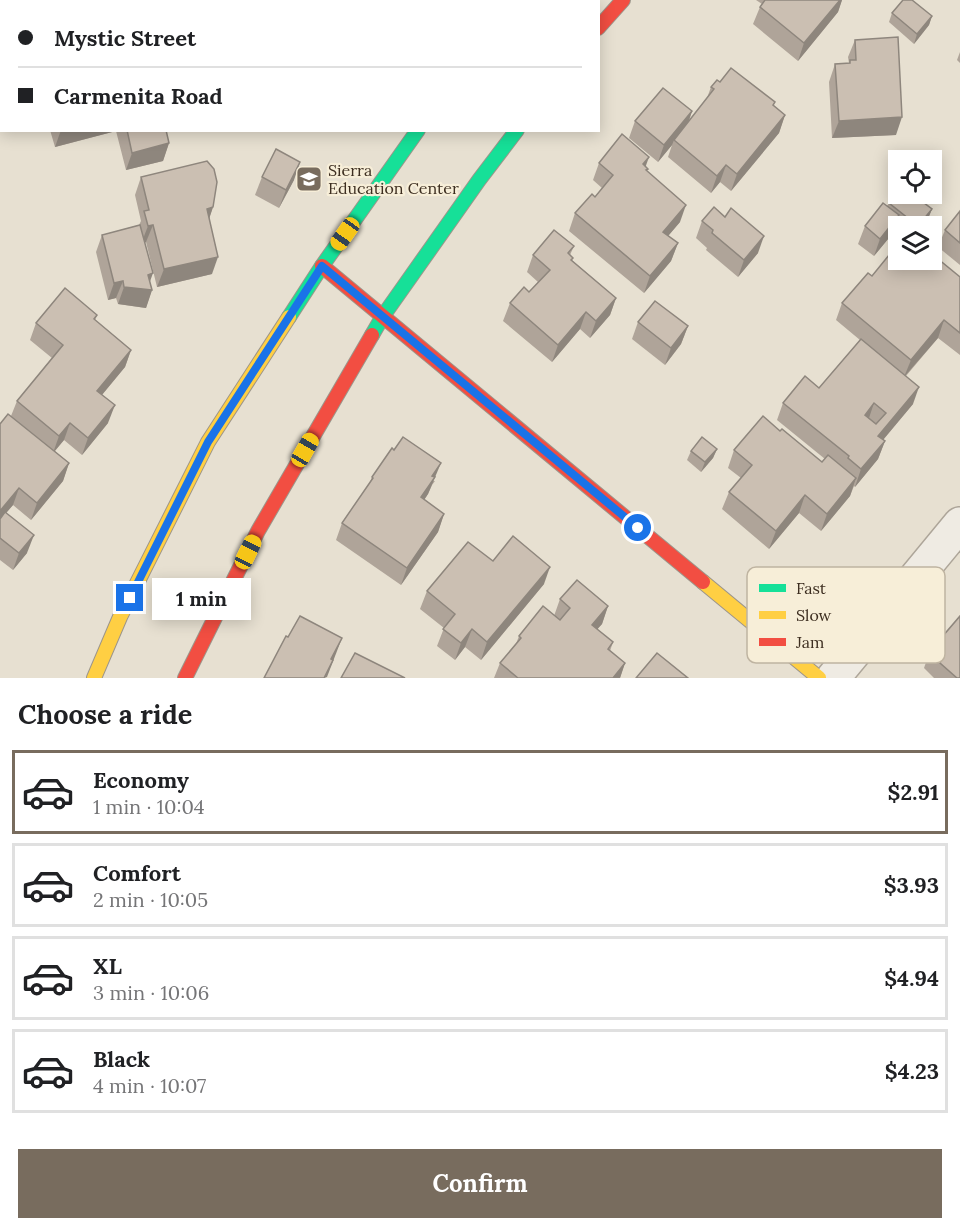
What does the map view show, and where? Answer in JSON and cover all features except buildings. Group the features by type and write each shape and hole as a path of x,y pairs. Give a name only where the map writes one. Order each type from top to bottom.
{"main road":[{"path":"600,26 623,0"},
{"path":"94,678 120,617 208,442 322,266 417,132"},
{"path":"185,678 258,531 383,316 479,180 516,132"},
{"path":"322,266 747,618"},
{"path":"801,663 819,678"}],"street":[{"path":"925,567 960,524"},
{"path":"833,678 845,663"}],"traffic: fast":[{"path":"289,317 417,132"},
{"path":"372,335 479,180 515,132"}],"traffic: slow":[{"path":"94,678 120,617 208,442 289,317"},
{"path":"703,582 747,618"},
{"path":"801,663 819,678"}],"traffic: jam":[{"path":"600,26 623,0"},
{"path":"322,266 703,582"},
{"path":"185,678 258,531 372,335"}],"place":[{"name":"Sierra Education Center","path":"309,179"}],"route":[{"path":"130,598 208,442 322,266 638,528"}]}
